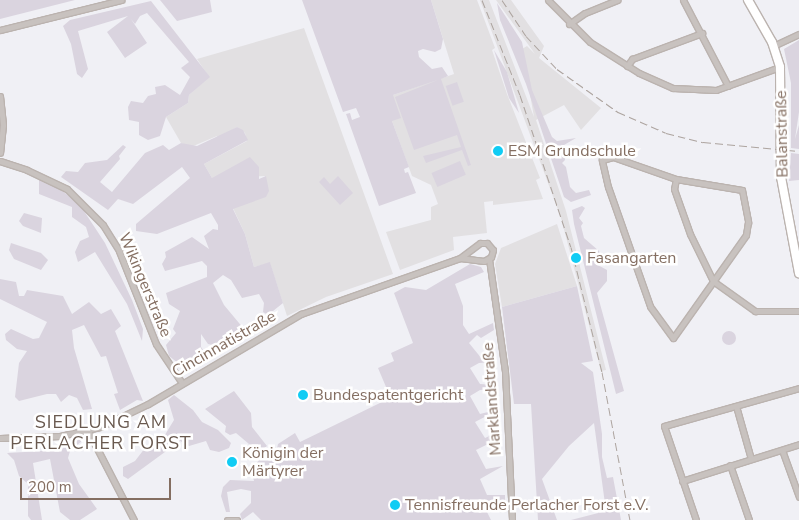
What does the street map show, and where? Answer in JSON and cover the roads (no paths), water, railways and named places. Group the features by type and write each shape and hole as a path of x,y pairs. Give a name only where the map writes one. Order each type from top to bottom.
{"street":[{"path":"0,30 121,0"},
{"path":"548,0 569,24 627,66 673,88 703,91 728,86 780,67"},
{"path":"569,24 585,13 618,0"},
{"path":"683,0 702,33 728,86"},
{"name":"Balanstraße","path":"748,0 774,46 780,67 782,184 799,273"},
{"path":"627,66 632,59 702,33"},
{"path":"774,46 799,34"},
{"path":"0,96 3,125 0,154"},
{"path":"608,157 619,158 676,179 742,190 748,222 746,235 672,338 650,306 602,160 608,157"},
{"name":"Wikingerstraße","path":"0,161 27,170 67,189 103,225 119,251 156,344 182,383"},
{"path":"676,179 674,189 690,234 713,281 755,311 799,311"},
{"path":"478,260 474,249 480,243 489,244 493,252 487,260"},
{"name":"Cincinnatistraße","path":"0,438 31,439 88,431 120,419 301,314 460,258 474,249"},
{"name":"Cincinnatistraße","path":"460,258 487,260"},
{"name":"Marklandstraße","path":"487,260 505,371 512,520"},
{"path":"696,520 664,426 799,388"},
{"path":"736,406 751,459"},
{"path":"88,431 134,520"},
{"path":"682,481 799,444"},
{"path":"782,450 799,497"},
{"path":"730,465 749,520"},
{"path":"227,520 237,520"}],"railway":[{"path":"482,0 520,95 571,247 602,372 630,520"},
{"path":"502,0 526,36 557,69 618,112 666,133 703,142 799,151"}],"place":[{"name":"ESM Grundschule","path":"498,151"},
{"name":"Fasangarten","path":"576,258"},
{"name":"Bundespatentgericht","path":"303,395"},
{"name":"Königin der Märtyrer","path":"232,462"},
{"name":"Tennisfreunde Perlacher Forst e.V.","path":"395,505"}],"district":[{"name":"SIEDLUNG AM PERLACHER FORST","path":"101,433"}]}
